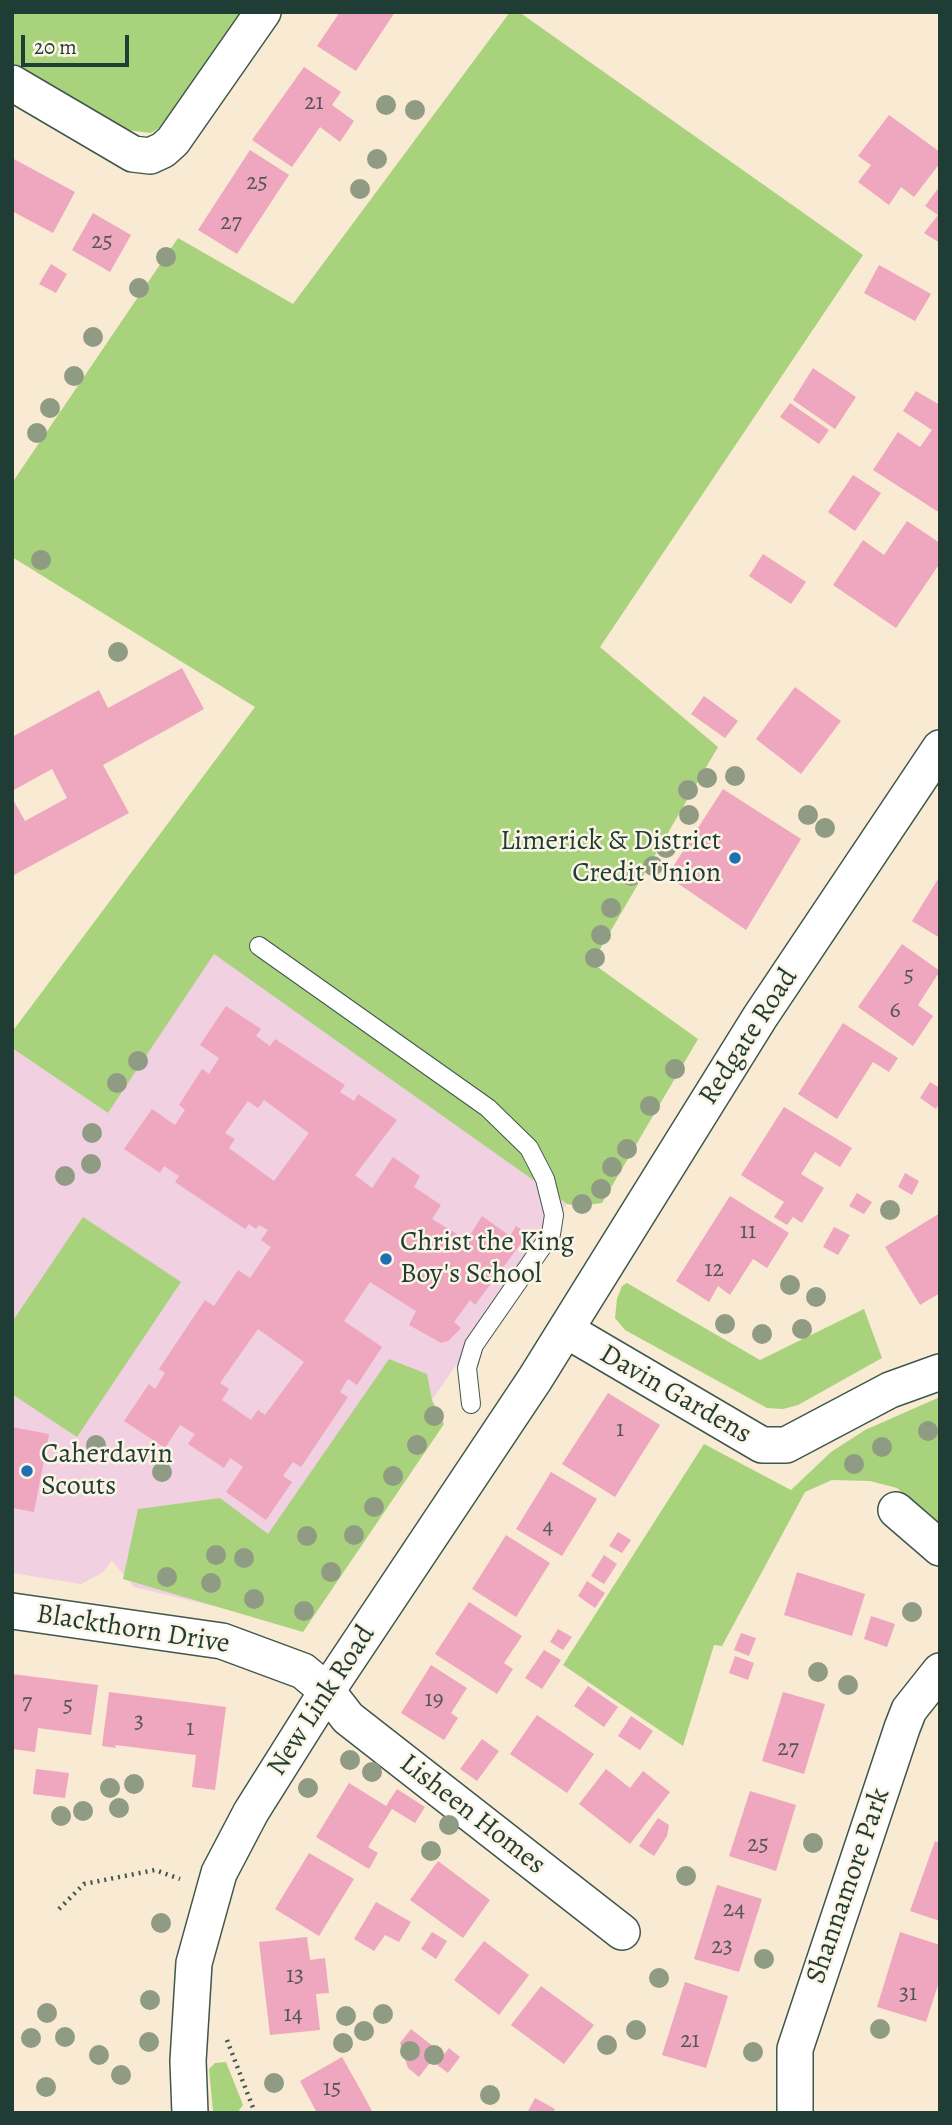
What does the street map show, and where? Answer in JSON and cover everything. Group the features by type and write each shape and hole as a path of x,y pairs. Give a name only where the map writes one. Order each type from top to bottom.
{"street":[{"path":"12,83 132,154 150,156 173,141 263,12"},
{"name":"Redgate Road","path":"566,1330 760,1017 940,748"},
{"name":"Davin Gardens","path":"566,1330 762,1445 786,1445 890,1390 940,1373"},
{"name":"New Link Road","path":"190,2113 191,1986 219,1873 251,1812 327,1691 566,1330"},
{"path":"896,1510 940,1548"},
{"name":"Blackthorn Drive","path":"12,1611 222,1641 303,1671 327,1691"},
{"name":"Shannamore Park","path":"795,2113 795,2049 804,2021 902,1728 909,1710 940,1671"},
{"name":"Lisheen Homes","path":"327,1691 348,1718 622,1932"}],"lane":[{"path":"259,946 488,1108 529,1148 545,1179 554,1215 551,1234 474,1345 467,1368 471,1404"}],"path":[{"path":"59,1909 83,1884 155,1870 214,1890"},
{"path":"224,2028 241,2082 255,2113"}],"shaded area":[{"path":"214,953 567,1204 279,1622 134,1587 112,1561 102,1573 81,1584 12,1573 12,1048 108,1113"}],"green space":[{"path":"12,12 241,12 160,127 151,133 127,130 12,62"},
{"path":"510,12 519,12 863,255 600,647 718,747 592,963 698,1039 602,1203 579,1206 567,1204 214,954 108,1113 12,1048 12,1032 255,707 12,557 12,483 178,238 293,304"},
{"path":"83,1217 181,1282 77,1437 12,1394 12,1322"},
{"path":"627,1283 760,1360 864,1309 882,1358 798,1405 783,1409 767,1408 625,1330 615,1318 617,1299 622,1286"},
{"path":"389,1359 427,1374 432,1400 444,1424 303,1632 123,1579 138,1509 220,1498 268,1534"},
{"path":"940,1397 940,1526 897,1488 870,1481 832,1480 805,1492 722,1646 714,1645 683,1746 563,1665 704,1444 791,1490 831,1452 865,1430"},
{"path":"226,2062 243,2105 237,2113 213,2111 209,2069 215,2063"}],"building":[{"path":"340,12 395,12 356,71 317,46"},
{"path":"304,67 341,92 332,105 354,121 340,142 320,127 292,167 252,140"},
{"path":"889,115 940,152 940,163 914,197 901,187 889,205 858,182 871,165 858,156"},
{"path":"250,150 289,175 237,254 198,230"},
{"path":"12,158 75,192 53,233 12,211"},
{"path":"940,186 940,243 924,233 938,215 925,206"},
{"path":"93,213 131,235 110,272 72,250"},
{"path":"51,264 67,274 56,293 39,284"},
{"path":"879,265 931,294 915,321 864,293"},
{"path":"813,368 856,397 835,429 793,400"},
{"path":"916,391 940,405 940,513 873,470 898,432 920,447 932,430 903,411"},
{"path":"790,403 829,430 819,444 780,417"},
{"path":"853,475 881,493 855,531 828,512"},
{"path":"907,521 940,543 940,563 896,628 833,585 863,540 884,555"},
{"path":"763,554 806,582 791,604 749,576"},
{"path":"182,668 204,709 103,765 129,813 12,876 12,798 25,821 67,798 52,769 12,791 12,737 99,690 108,708"},
{"path":"795,687 841,721 801,774 756,739"},
{"path":"704,696 738,721 725,738 691,714"},
{"name":"Limerick & District Credit Union","path":"723,789 801,839 746,930 667,876"},
{"path":"940,876 940,938 912,921"},
{"path":"902,944 940,971 918,1005 933,1016 913,1046 858,1007"},
{"name":"Christ the King Boy's School","path":"226,1006 261,1029 256,1036 270,1046 275,1039 345,1085 340,1092 354,1101 358,1094 397,1120 355,1175 372,1188 393,1157 420,1176 414,1187 441,1205 432,1219 467,1240 482,1216 510,1236 516,1226 528,1234 475,1305 470,1300 454,1322 461,1328 448,1341 441,1343 409,1325 416,1311 370,1282 344,1321 382,1347 357,1385 348,1379 340,1392 348,1397 301,1467 293,1462 283,1476 292,1482 266,1520 226,1492 243,1467 230,1458 224,1468 188,1444 195,1434 180,1425 165,1448 124,1421 149,1384 155,1389 165,1373 159,1369 205,1300 214,1306 238,1270 250,1278 271,1247 261,1240 268,1230 259,1225 256,1229 249,1224 245,1229 175,1182 179,1176 164,1166 160,1173 124,1149 152,1109 175,1125 185,1110 179,1105 202,1069 209,1074 219,1058 200,1045","holes":["264,1100 309,1133 274,1181 229,1148 235,1139 225,1133 248,1101 258,1108","258,1329 304,1362 265,1415 258,1410 251,1420 222,1400 229,1389 220,1383"]},
{"path":"843,1023 898,1058 889,1072 873,1062 837,1119 798,1094"},
{"path":"930,1082 940,1088 940,1102 936,1109 920,1098"},
{"path":"784,1107 852,1148 840,1167 815,1152 801,1174 824,1188 802,1223 793,1217 787,1225 774,1217 784,1202 741,1175"},
{"path":"905,1173 919,1181 912,1195 898,1187"},
{"path":"857,1193 872,1202 864,1214 849,1206"},
{"path":"730,1196 789,1233 767,1268 753,1259 730,1295 718,1286 709,1302 676,1281"},
{"path":"940,1213 940,1293 920,1305 885,1247"},
{"path":"834,1227 850,1235 838,1255 823,1247"},
{"path":"608,1393 660,1425 615,1497 562,1464"},
{"name":"Caherdavin Scouts","path":"12,1427 49,1434 34,1512 12,1508"},
{"path":"551,1472 597,1499 562,1556 516,1529"},
{"path":"618,1532 631,1540 622,1553 609,1546"},
{"path":"506,1535 550,1563 516,1617 472,1589"},
{"path":"604,1555 617,1564 604,1584 591,1576"},
{"path":"797,1572 865,1594 852,1636 784,1615"},
{"path":"587,1581 605,1593 595,1608 578,1596"},
{"path":"469,1602 522,1636 504,1663 513,1669 497,1694 435,1654"},
{"path":"871,1616 895,1624 887,1647 864,1639"},
{"path":"558,1629 572,1637 563,1650 550,1642"},
{"path":"741,1633 756,1638 749,1656 734,1650"},
{"path":"544,1650 561,1660 542,1689 525,1678"},
{"path":"735,1656 754,1663 748,1680 729,1673"},
{"path":"431,1665 467,1688 451,1713 458,1718 444,1740 401,1713"},
{"path":"12,1674 98,1685 91,1735 38,1728 35,1752 12,1749"},
{"path":"588,1686 618,1707 604,1727 574,1706"},
{"path":"109,1692 226,1707 215,1790 192,1787 196,1755 115,1745 116,1748 102,1746"},
{"path":"783,1692 825,1704 804,1774 762,1761"},
{"path":"537,1715 594,1754 567,1793 510,1754"},
{"path":"631,1716 653,1731 640,1750 618,1736"},
{"path":"482,1739 499,1751 477,1781 460,1769"},
{"path":"36,1769 69,1773 65,1798 33,1794"},
{"path":"606,1769 630,1788 643,1771 670,1792 630,1844 579,1804"},
{"path":"349,1783 386,1806 397,1789 425,1807 415,1823 392,1809 368,1847 378,1853 369,1869 316,1837"},
{"path":"750,1791 796,1805 776,1871 729,1856"},
{"path":"658,1818 669,1825 667,1836 654,1856 639,1846"},
{"path":"935,1841 940,1843 940,1921 910,1911"},
{"path":"309,1853 354,1879 319,1936 275,1909"},
{"path":"438,1861 490,1900 463,1938 410,1900"},
{"path":"717,1885 762,1899 739,1972 694,1959"},
{"path":"376,1902 411,1922 399,1942 385,1935 374,1951 354,1939"},
{"path":"432,1932 447,1941 436,1959 421,1949"},
{"path":"900,1932 940,1945 940,1979 926,2022 877,2007"},
{"path":"307,1937 310,1960 325,1958 329,1993 316,1994 320,2030 270,2035 259,1942"},
{"path":"484,1941 529,1975 499,2015 454,1980"},
{"path":"685,1982 728,1996 706,2068 662,2055"},
{"path":"541,1986 594,2025 564,2064 511,2025"},
{"path":"411,2029 439,2051 419,2077 408,2068 400,2043"},
{"path":"449,2048 460,2057 448,2073 436,2064"},
{"path":"342,2057 373,2113 317,2113 300,2081"},
{"path":"535,2098 555,2109 553,2113 527,2113"}],"place":[{"name":"Limerick & District Credit Union","path":"735,858"},
{"name":"Christ the King Boy's School","path":"386,1259"},
{"name":"Caherdavin Scouts","path":"27,1471"}]}
